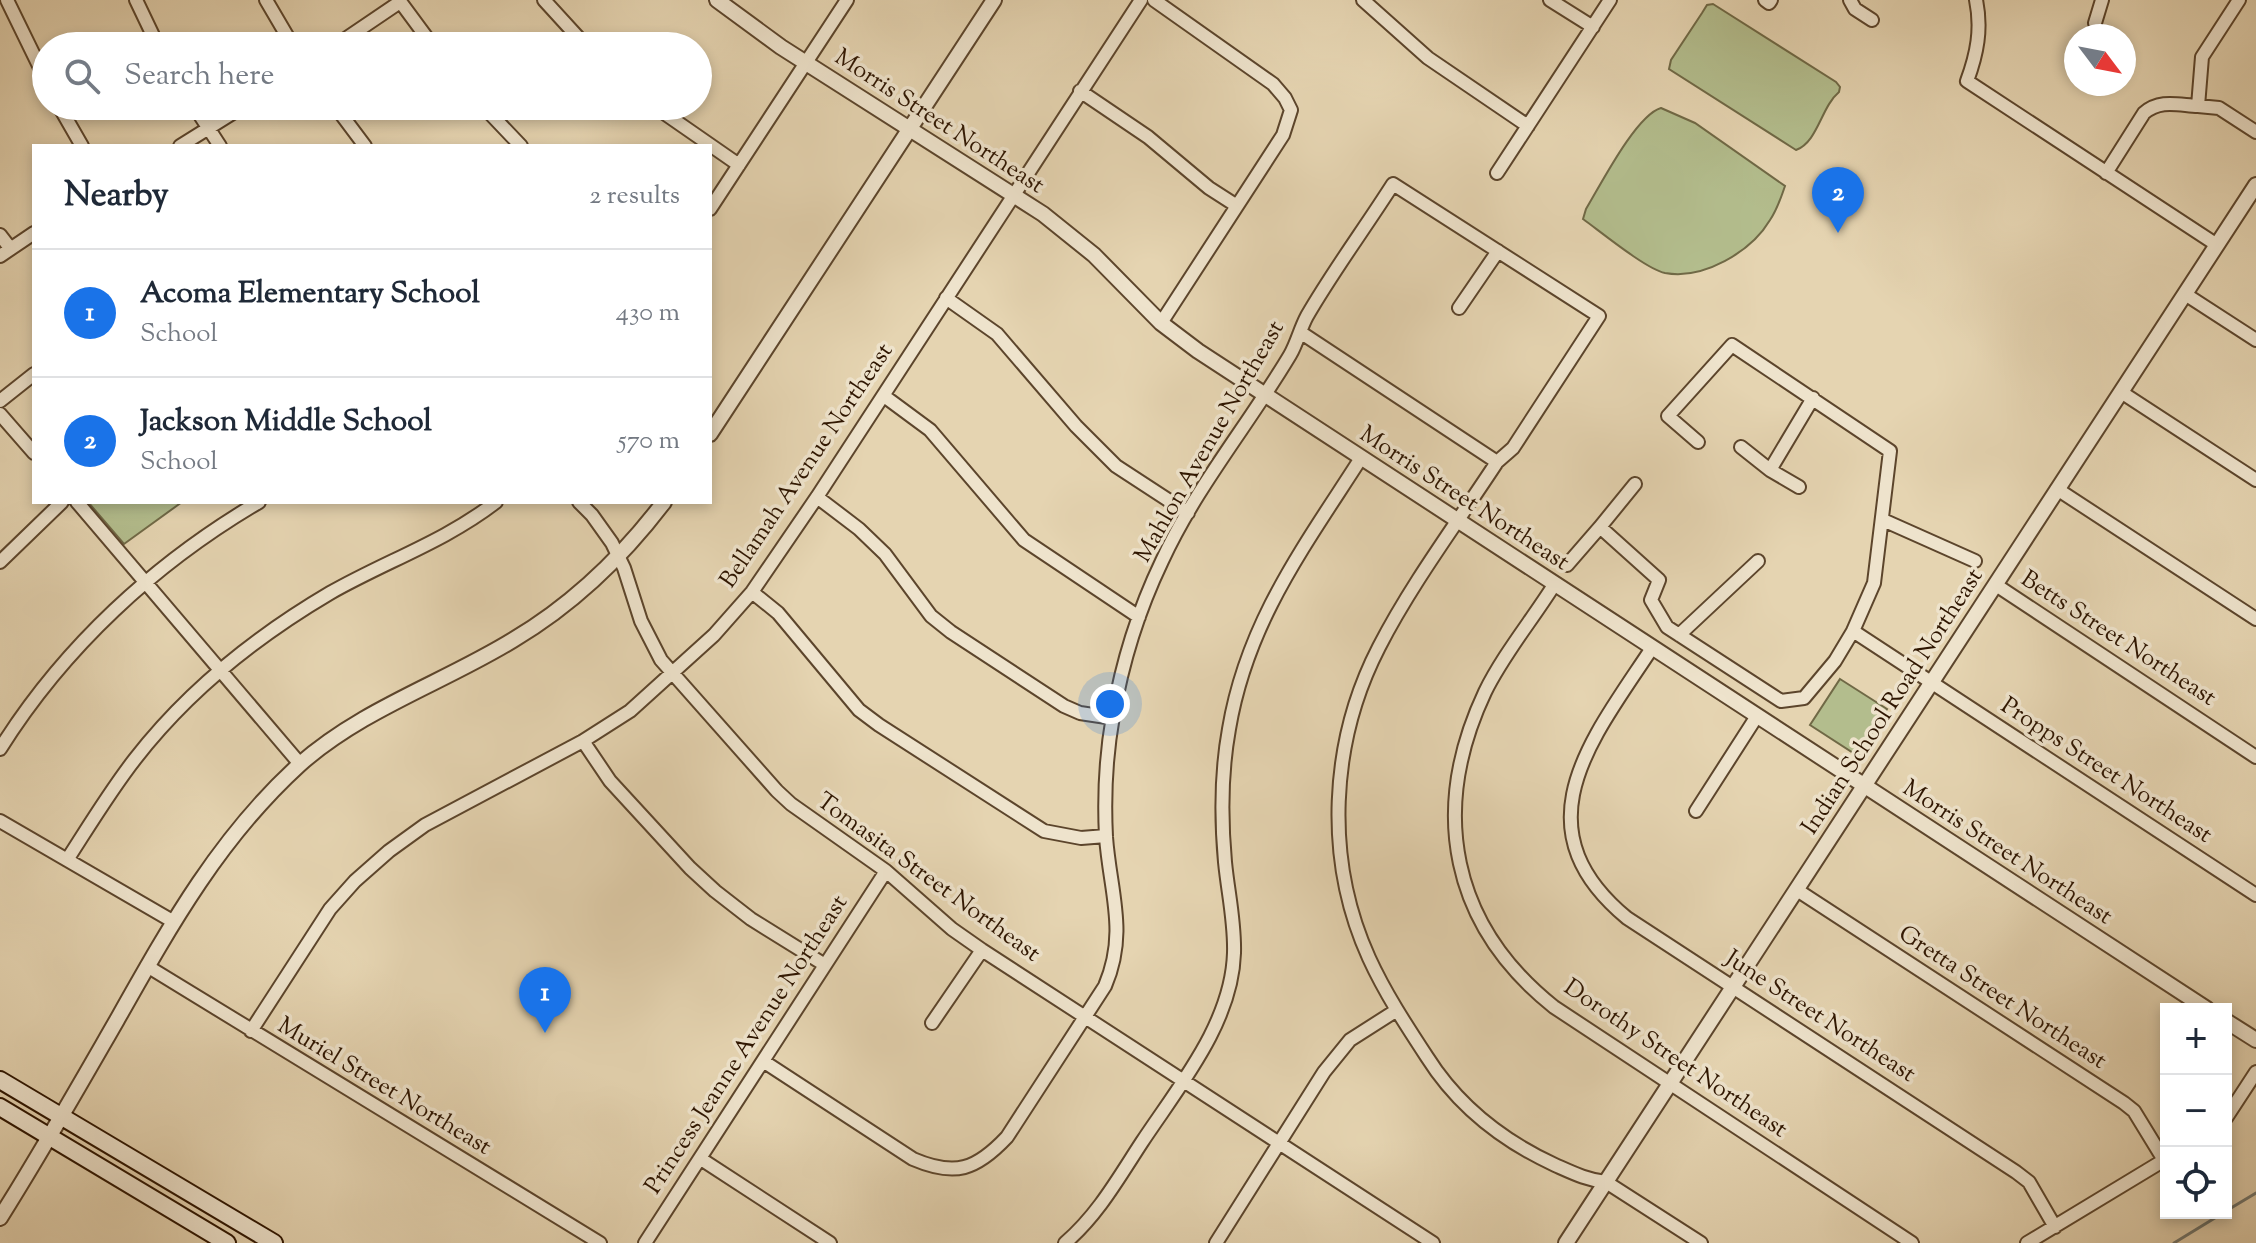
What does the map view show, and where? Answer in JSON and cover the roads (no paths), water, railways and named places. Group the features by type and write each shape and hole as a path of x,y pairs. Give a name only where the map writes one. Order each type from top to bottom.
{"main road":[{"path":"0,1080 274,1243"},
{"path":"0,1107 227,1243"},
{"path":"51,1135 75,1137 141,1176 155,1172"}],"street":[{"path":"7,0 32,51"},
{"path":"136,0 151,32"},
{"path":"266,0 285,32"},
{"path":"544,0 573,32"},
{"name":"Morris Street Northeast","path":"717,0 806,63 1043,214 1094,255 1161,323 1264,394 2198,1003"},
{"path":"712,206 847,0"},
{"path":"712,431 994,0"},
{"name":"Bellamah Avenue Northeast","path":"251,1031 330,909 355,881 389,851 446,813 583,741 630,711 714,635 752,592 884,396 1141,0"},
{"path":"1154,0 1273,84 1291,110 1283,135 1161,323"},
{"path":"1363,0 1428,58 1528,126"},
{"path":"1550,0 1593,27"},
{"path":"1497,173 1610,0"},
{"path":"1850,0 1855,9 1872,20"},
{"path":"1976,0 1980,19 1976,57 1967,81 2217,245"},
{"path":"2095,23 2102,0"},
{"path":"2198,106 2202,57 2239,0"},
{"path":"355,32 400,1 423,32"},
{"path":"1080,91 1148,137 1209,188 1237,206"},
{"path":"2106,173 2144,113 2160,103 2219,108 2256,132"},
{"path":"67,120 81,144"},
{"path":"202,120 218,144"},
{"path":"183,144 221,120"},
{"path":"346,120 364,144"},
{"path":"496,120 519,144"},
{"path":"674,120 709,144"},
{"path":"712,146 739,165"},
{"name":"Mahlon Avenue Northeast","path":"763,1061 913,1159 931,1167 950,1170 966,1168 986,1159 1007,1137 1105,986 1112,969 1118,943 1106,836 1106,773 1113,718 1139,617 1162,560 1188,513 1292,352 1300,332 1393,184 1498,251"},
{"name":"Indian School Road Northeast","path":"1566,1243 2057,489 2253,195"},
{"path":"0,235 5,252 32,234"},
{"path":"1459,308 1498,251 1599,316 1513,448 1497,462 1391,625 1368,670 1350,722 1340,779 1340,844 1356,924 1369,957 1397,1010 1441,1080 1486,1124 1533,1154 1590,1181 1606,1182 1701,1243"},
{"path":"2185,294 2256,340"},
{"path":"946,298 997,334 1076,426 1116,466 1188,513"},
{"path":"1300,332 1497,462"},
{"path":"1600,527 1659,580 1651,600 1667,627 1781,701 1804,698 1835,661 1853,631 1874,583 1890,451 1732,345 1668,416 1698,442"},
{"path":"0,401 32,376"},
{"path":"2121,392 2256,480"},
{"path":"884,396 930,430 1024,540 1139,617"},
{"path":"1770,470 1813,398"},
{"path":"0,414 32,451"},
{"path":"1741,447 1770,470 1799,487"},
{"path":"1065,1243 1079,1232 1103,1201 1182,1081 1221,1010 1234,956 1233,917 1221,811 1227,740 1239,687 1254,638 1272,598 1361,458"},
{"path":"1567,565 1635,484"},
{"path":"2057,489 2256,619"},
{"path":"817,497 859,529 885,554 931,616 951,632 1064,706 1080,713 1113,718"},
{"path":"0,562 60,504"},
{"path":"79,504 300,764"},
{"path":"0,749 48,681 96,628 144,583 220,525 256,504"},
{"path":"67,860 136,757 180,708 220,672 283,623 331,593 430,545 493,504"},
{"name":"Tomasita Street Northeast","path":"581,504 619,556 651,642 673,674 784,798 886,871 952,929 982,950 1433,1243"},
{"path":"0,1218 147,966 229,838 300,764 331,740 367,717 511,642 538,624 619,556 662,504"},
{"path":"1883,520 1975,561"},
{"path":"1679,635 1758,561"},
{"name":"Dorothy Street Northeast","path":"1554,585 1487,689 1463,747 1457,787 1456,831 1461,869 1468,896 1492,942 1507,964 1554,1007 1912,1243"},
{"name":"Betts Street Northeast","path":"1996,585 2256,757"},
{"path":"752,592 778,613 859,710 879,725 1044,831 1064,836 1106,836"},
{"name":"Propps Street Northeast","path":"1853,631 2256,895"},
{"name":"June Street Northeast","path":"1652,648 1583,757 1574,782 1570,806 1572,835 1589,881 1606,901 1627,918 2016,1172 2029,1182 2055,1227"},
{"path":"1696,811 1757,716"},
{"path":"583,741 610,781 707,884 751,919 825,965"},
{"path":"0,821 174,922"},
{"name":"Princess Jeanne Avenue Northeast","path":"645,1243 886,871"},
{"name":"Gretta Street Northeast","path":"1797,890 2124,1103 2134,1111 2160,1152"},
{"path":"932,1023 982,950"},
{"name":"Muriel Street Northeast","path":"147,966 600,1243"},
{"path":"1216,1243 1324,1072 1350,1040 1397,1010"},
{"path":"2232,1025 2256,1040"},
{"path":"2232,1109 2256,1072"},
{"path":"701,1159 830,1243"},
{"path":"2027,1243 2160,1163"}],"waterway":[{"path":"2232,1207 2256,1193"},
{"path":"2174,1243 2213,1219"}],"place":[{"name":"Jackson Middle School","path":"1838,233"},
{"name":"Acoma Elementary School","path":"545,1033"}]}
